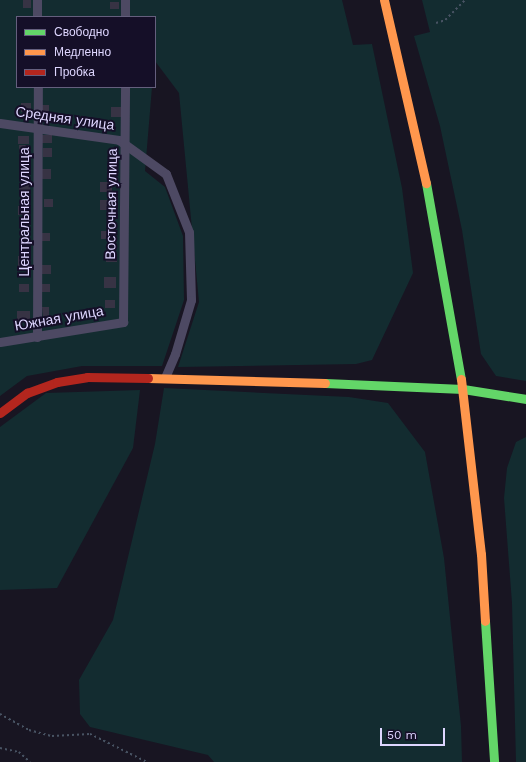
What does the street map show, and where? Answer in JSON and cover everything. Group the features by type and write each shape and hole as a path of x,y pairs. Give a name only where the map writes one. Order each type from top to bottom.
{"main road":[{"path":"384,0 422,159 463,389 482,562 494,762"},
{"path":"0,413 27,393 57,382 87,377 165,377 463,389 526,399"}],"street":[{"path":"37,0 37,16"},
{"path":"124,0 125,16"},
{"name":"Центральная улица","path":"37,337 38,88"},
{"name":"Восточная улица","path":"123,322 126,144 125,88"},
{"name":"Средняя улица","path":"0,124 119,140 166,174 189,232 191,300 176,354 165,377"},
{"name":"Южная улица","path":"0,342 123,322"}],"path":[{"path":"436,23 445,20 465,0"},
{"path":"0,714 29,730 52,736 90,734 147,762"},
{"path":"0,748 19,752 30,762"}],"green space":[{"path":"0,0 342,0 353,45 372,44 402,188 413,273 372,360 356,364 178,367 199,302 179,93 156,62 156,16 16,16 16,88 152,88 145,171 165,187 183,236 184,300 162,366 82,366 27,376 0,396"},
{"path":"422,0 526,0 526,381 496,376 481,354 462,230 440,126 414,36 430,32"},
{"path":"164,388 349,397 388,403 425,452 444,558 461,726 462,762 214,762 208,755 90,727 80,714 79,680 113,620 155,444"},
{"path":"140,390 133,448 57,588 0,590 0,427 46,393"},
{"path":"526,437 526,762 516,762 512,603 504,498 507,468 516,442"}],"building":[{"path":"23,0 31,0 31,8 23,8"},
{"path":"110,2 119,2 119,9 110,9"},
{"path":"21,103 31,103 31,112 21,112"},
{"path":"42,105 49,105 49,116 42,116"},
{"path":"111,107 121,107 121,117 111,117"},
{"path":"42,135 52,135 52,143 42,143"},
{"path":"18,136 29,136 29,144 18,144"},
{"path":"19,145 29,145 29,152 19,152"},
{"path":"43,148 52,148 52,157 43,157"},
{"path":"42,169 51,169 51,179 42,179"},
{"path":"100,182 112,182 112,192 100,192"},
{"path":"19,184 30,184 30,193 19,193"},
{"path":"44,199 53,199 53,207 44,207"},
{"path":"100,200 111,200 111,210 100,210"},
{"path":"18,206 28,206 28,215 18,215"},
{"path":"20,230 29,230 29,238 20,238"},
{"path":"101,231 112,231 112,239 101,239"},
{"path":"41,233 50,233 50,241 41,241"},
{"path":"106,254 117,254 117,262 106,262"},
{"path":"18,256 28,256 28,266 18,266"},
{"path":"42,265 51,265 51,274 42,274"},
{"path":"104,277 116,277 116,288 104,288"},
{"path":"19,284 29,284 29,292 19,292"},
{"path":"42,284 50,284 50,292 42,292"},
{"path":"105,300 115,300 115,308 105,308"},
{"path":"42,307 49,307 49,317 43,317"},
{"path":"17,311 30,311 30,321 17,321"}],"traffic: fast":[{"path":"426,183 461,379"},
{"path":"325,383 463,389 526,399"},
{"path":"485,621 494,762"}],"traffic: slow":[{"path":"384,0 426,183"},
{"path":"148,378 325,383"},
{"path":"461,379 481,554 485,621"}],"traffic: jam":[{"path":"0,413 27,393 57,382 87,377 148,378"}]}
